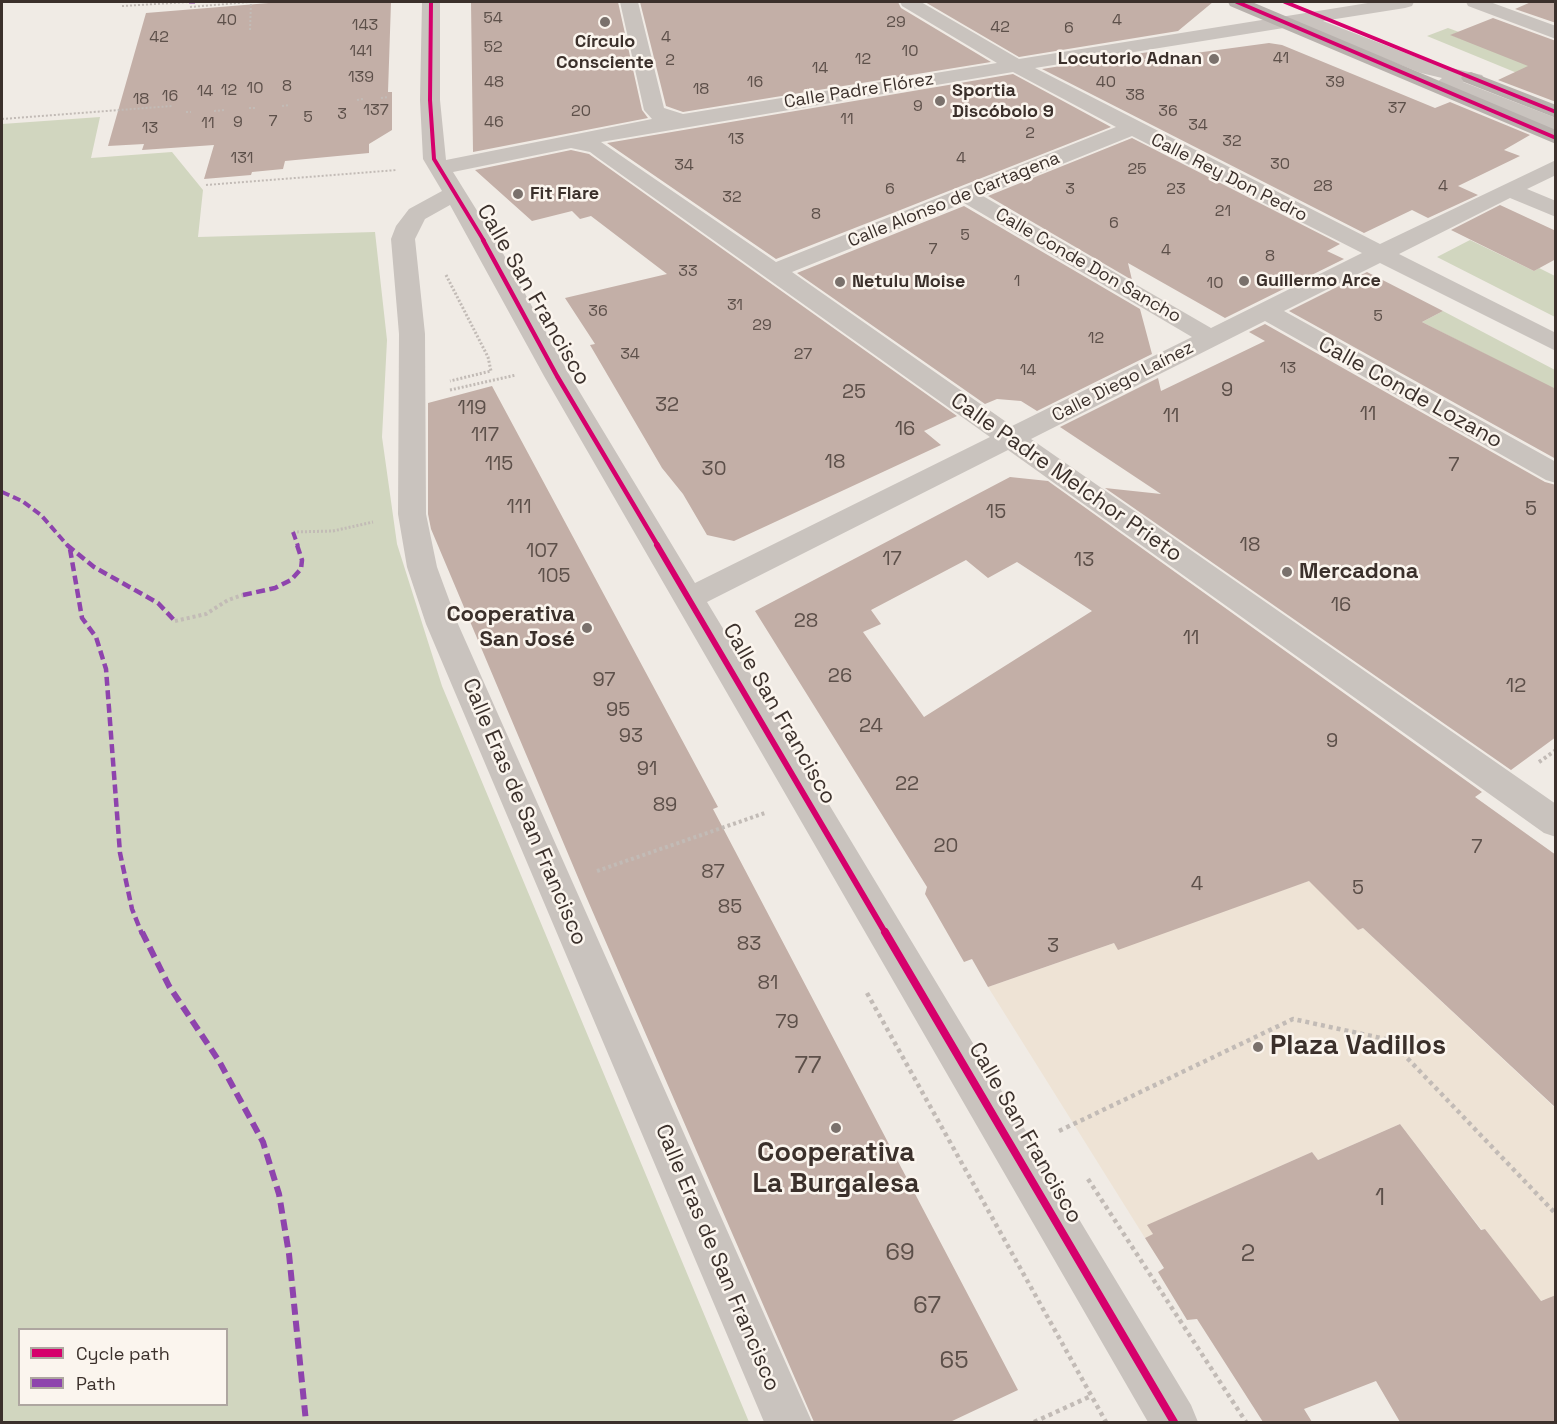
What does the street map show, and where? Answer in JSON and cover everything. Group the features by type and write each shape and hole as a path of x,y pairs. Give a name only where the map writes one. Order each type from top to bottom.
{"main road":[{"path":"1237,2 1283,11 1395,69 1556,138"},
{"path":"1320,15 1556,112"}],"street":[{"name":"Calle San Francisco","path":"431,2 432,148 439,168 487,246 557,376 1174,1422"},
{"path":"629,2 654,110 660,115 683,120"},
{"name":"Calle Rey Don Pedro","path":"909,2 1014,65 1133,128 1556,343"},
{"name":"Calle Padre Flórez","path":"439,168 683,120 1014,65 1283,11 1320,15 1405,2"},
{"path":"1475,2 1556,33"},
{"name":"Calle Padre Flórez","path":"1283,11 1420,66 1475,79"},
{"path":"1395,69 1479,94 1556,125"},
{"name":"Calle Alonso de Cartagena","path":"774,272 1133,128"},
{"name":"Calle Padre Melchor Prieto","path":"573,142 597,147 1010,438 1552,814"},
{"name":"Calle Diego Laínez","path":"690,598 1556,165"},
{"path":"1509,189 1556,210"},
{"name":"Calle Eras de San Francisco","path":"453,194 417,214 408,226 403,239 412,334 432,393 412,514 422,567 442,624 788,1422"},
{"name":"Calle Conde Don Sancho","path":"966,195 1211,338"},
{"name":"Calle Conde Lozano","path":"1265,311 1556,474"}],"path":[{"path":"122,6 189,2"},
{"path":"190,7 250,2 250,30"},
{"path":"381,98 388,98"},
{"path":"357,100 363,99"},
{"path":"282,106 290,105"},
{"path":"2,119 118,112 172,106"},
{"path":"249,108 256,108"},
{"path":"214,111 225,110"},
{"path":"186,112 191,112"},
{"path":"206,185 397,170"},
{"path":"432,393 491,371 488,357 445,274"},
{"path":"432,393 522,373"},
{"path":"293,532 333,531 412,514"},
{"path":"175,621 206,614 228,600 243,595"},
{"path":"555,885 766,812"},
{"path":"1059,1131 1293,1019 1390,1040 1556,1214"},
{"path":"1034,1422 1091,1396"}],"green space":[{"path":"1448,28 1459,32 1451,35 1531,65 1539,82 1427,36"},
{"path":"100,117 91,158 172,152 203,190 198,237 375,232 387,340 382,437 397,544 442,686 749,1422 2,1422 2,124"},
{"path":"1470,240 1534,271 1539,268 1555,276 1555,317 1437,257"},
{"path":"1443,311 1555,370 1555,390 1422,322"}],"shaded area":[{"name":"Plaza Vadillos","path":"1311,880 1358,930 1363,928 1555,1108 1555,1313 1545,1299 1536,1303 1499,1247 1485,1229 1481,1229 1400,1124 1318,1160 1312,1152 1148,1225 1153,1234 1145,1238 988,987 1114,943 1118,949"}],"building":[{"path":"281,2 391,2 388,92 392,92 392,130 369,144 369,153 285,161 283,169 252,172 251,175 204,179 214,145 142,150 144,144 108,146 146,13"},
{"path":"471,2 618,2 642,110 648,118 473,152"},
{"path":"640,2 898,2 901,8 991,62 683,112 666,106"},
{"path":"925,2 1213,2 1178,31 1019,57"},
{"path":"1531,2 1556,2 1556,23 1515,9"},
{"path":"1493,18 1556,41 1556,102 1498,80 1528,66 1450,35"},
{"path":"1269,43 1282,45 1435,108 1450,102 1530,135 1504,150 1520,156 1458,186 1478,195 1428,218 1412,210 1364,233 1042,69 1155,51 1144,60"},
{"path":"1013,74 1111,127 776,259 607,143"},
{"path":"1132,138 1340,244 1327,251 1344,259 1225,318 1128,263 1132,280 988,196"},
{"path":"571,150 589,154 957,416 924,431 941,445 734,541 707,535 683,494 662,468 590,345 595,344 565,298 667,274 591,216 580,219 572,211 532,221 475,170"},
{"path":"1500,205 1556,231 1556,259 1534,271 1451,230"},
{"path":"964,206 1140,309 1152,354 1037,411 1021,401 997,399 985,404 797,273"},
{"path":"1367,272 1443,311 1422,322 1556,389 1556,459 1289,311"},
{"path":"1265,324 1545,482 1556,485 1556,737 1511,770 1105,488 1161,494 1060,427 1158,378 1161,391 1265,341 1249,332"},
{"path":"492,386 718,807 713,809 1018,1390 950,1422 814,1422 585,894 431,529 428,514 428,403"},
{"path":"1010,477 1048,481 1482,792 1475,797 1556,855 1556,1108 1363,928 1358,930 1309,881 1118,950 1114,943 988,987 972,959 964,962 925,894 927,887 755,611","holes":["966,560 988,578 1017,562 1092,611 924,717 863,632 881,624 871,610"]},
{"path":"1400,1124 1481,1230 1485,1229 1541,1301 1556,1295 1556,1422 1400,1422 1376,1381 1304,1409 1312,1422 1263,1422 1197,1319 1187,1320 1158,1272 1164,1268 1145,1238 1153,1234 1147,1225 1312,1152 1318,1160"}],"marked path":[{"path":"189,2 198,2"},
{"path":"2,492 22,501 41,515 70,549 94,567 158,603 175,621"},
{"path":"243,595 275,588 291,580 301,569 302,560 293,532"},
{"path":"70,549 82,618 96,637 106,669 120,853 132,909 147,945 169,986 219,1061 263,1142 279,1194 289,1254 306,1422"}],"cycle path":[{"path":"431,2 430,100 434,159 487,246 557,376 1174,1422"},
{"path":"1237,2 1556,138"},
{"path":"1285,2 1556,112"}],"place":[{"name":"Círculo Consciente","path":"605,22"},
{"name":"Locutorio Adnan","path":"1214,59"},
{"name":"Sportia Discóbolo 9","path":"940,101"},
{"name":"Fit Flare","path":"518,194"},
{"name":"Guillermo Arce","path":"1244,281"},
{"name":"Netulu Moise","path":"840,282"},
{"name":"Mercadona","path":"1287,572"},
{"name":"Cooperativa San José","path":"587,628"},
{"name":"Plaza Vadillos","path":"1258,1047"},
{"name":"Cooperativa La Burgalesa","path":"836,1128"}]}
